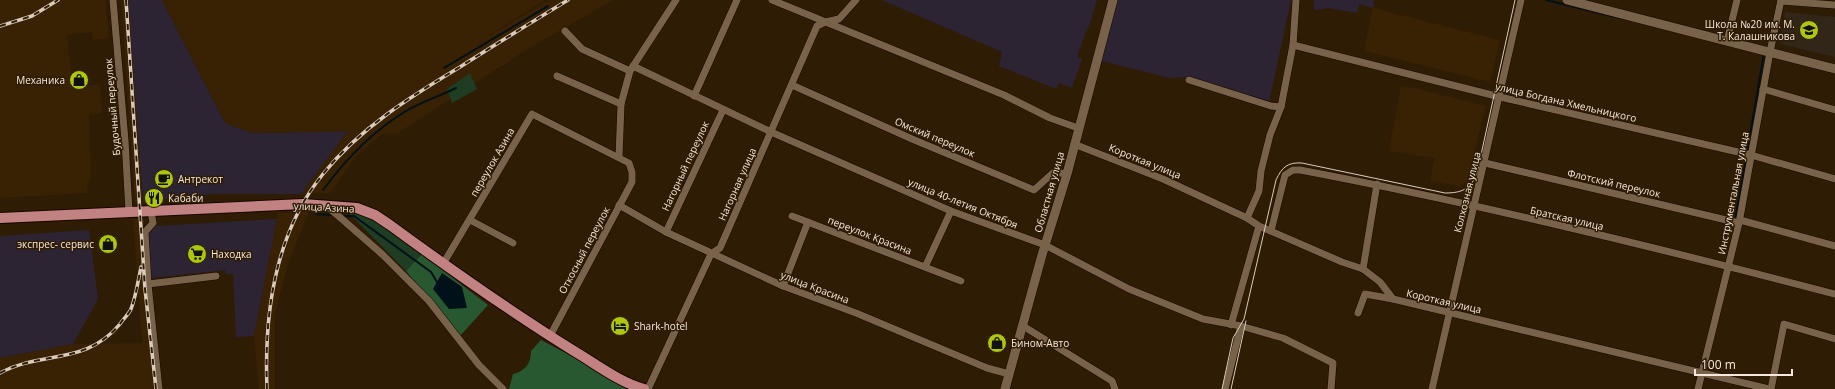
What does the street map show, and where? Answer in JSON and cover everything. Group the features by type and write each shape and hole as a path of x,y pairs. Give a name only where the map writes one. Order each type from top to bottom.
{"main road":[{"name":"Областная улица","path":"1005,389 1045,245 1067,174 1113,0"},
{"path":"1567,0 1835,69"},
{"name":"улица Азина","path":"0,218 303,204 357,208 375,215 443,264 550,336 620,379 630,387 644,389"}],"street":[{"name":"Будочный переулок","path":"113,0 125,140 129,212"},
{"path":"619,157 621,104 631,69 676,0"},
{"path":"694,96 737,0"},
{"path":"772,0 996,92 1050,118 1078,128"},
{"name":"Нагорная улица","path":"648,389 711,254 720,248 817,26 839,18 856,0"},
{"path":"1247,218 1259,191 1261,171 1270,135 1281,107 1293,45 1296,0"},
{"name":"Колхозная улица","path":"1432,389 1485,163 1521,0"},
{"path":"1727,41 1737,0"},
{"path":"1781,1 1835,5"},
{"name":"Инструментальная улица","path":"1698,389 1739,221 1770,52 1781,1"},
{"name":"улица 40-летия Октября","path":"565,31 582,49 694,96 771,132 951,211 1045,245 1129,289 1203,319 1241,326 1283,338 1334,363 1331,389"},
{"name":"улица Богдана Хмельницкого","path":"1293,45 1500,97 1751,155 1835,179"},
{"path":"557,76 621,104"},
{"path":"1189,80 1271,106 1281,107"},
{"name":"Омский переулок","path":"792,84 912,139 1034,190 1054,172 1067,174"},
{"path":"1763,89 1835,110"},
{"name":"Нагорный переулок","path":"666,232 723,110"},
{"name":"переулок Азина","path":"443,264 532,114 619,157"},
{"name":"Короткая улица","path":"1074,144 1163,179 1247,218 1270,231 1342,262 1363,269 1380,282 1393,299 1770,389"},
{"name":"Откосный переулок","path":"550,336 632,182 632,172 629,163 619,157"},
{"name":"Флотский переулок","path":"1485,163 1739,221 1835,246"},
{"name":"Братская улица","path":"1270,231 1285,175 1293,170 1377,184 1474,206 1835,294"},
{"path":"1363,269 1377,184"},
{"name":"улица Красина","path":"620,205 666,232 783,286 856,313 986,368 1009,374"},
{"path":"327,206 383,254 429,301 479,365 503,389"},
{"path":"151,211 153,223 145,232 148,284 160,389"},
{"path":"925,267 951,211"},
{"name":"переулок Красина","path":"792,216 961,281"},
{"path":"470,220 513,243"},
{"path":"783,286 808,222"},
{"path":"1232,325 1259,226"},
{"path":"148,284 216,276"},
{"path":"1358,313 1365,294 1393,299"},
{"path":"1770,389 1784,324 1835,339"},
{"path":"1023,326 1112,381 1115,389"},
{"path":"1225,389 1241,326"}],"shaded area":[{"path":"0,0 105,0 109,38 93,40 92,32 67,35 72,83 76,87 100,84 102,113 89,115 91,178 87,186 88,193 0,198"},
{"path":"121,0 128,0 129,9 143,202 135,202"},
{"path":"128,0 162,0 227,124 250,132 261,133 348,131 301,194 212,194 143,202"},
{"path":"162,0 545,0 475,44 549,0 613,0 526,50 398,133 382,134 356,157 330,193 301,194 348,131 261,133 250,132 227,124"},
{"path":"882,0 1097,0 1090,24 1077,57 1082,59 1072,88 1059,83 1056,89 999,66 1002,52"},
{"path":"1118,0 1291,0 1269,103 1193,77 1169,78 1102,61"},
{"path":"1314,0 1374,0 1373,8 1359,4 1357,13 1328,8 1314,10"},
{"path":"1373,8 1500,40 1490,82 1364,51"},
{"name":"Школа №20 им. М. Т. Калашникова","path":"1785,12 1835,17 1835,57 1780,44"},
{"path":"1401,85 1486,106 1467,181 1460,186 1430,181 1435,158 1389,151"},
{"path":"309,211 287,267 275,315 275,389 259,389 254,336 277,219 279,213"},
{"path":"133,219 143,219 147,287 158,389 0,389 0,358 73,344 142,343"},
{"path":"277,219 254,336 236,337 233,274 225,274 225,270 151,278 148,234 156,226"},
{"path":"89,230 98,299 73,344 0,358 0,236"},
{"path":"442,273 462,287 467,308 449,309 433,289"}],"green space":[{"path":"470,73 477,89 452,103 447,89"},
{"path":"347,211 368,217 387,227 422,254 406,271"},
{"path":"422,254 488,305 460,336 406,271"},
{"path":"541,340 635,389 509,389 513,374 524,369 530,360 531,351"}],"waterway":[{"path":"1546,0 1620,18"},
{"path":"444,68 548,6"},
{"path":"1747,152 1764,54"},
{"path":"323,190 350,157 382,128 406,111 456,88"},
{"path":"1735,220 1746,160"},
{"path":"316,214 330,215"},
{"path":"345,216 354,216 431,272 437,282"}],"tram line":[{"path":"1222,389 1233,338 1244,319 1276,180 1283,169 1293,163 1302,163 1445,193 1465,189 1472,183 1477,173 1515,0"},
{"path":"1231,389 1246,321"}],"railway":[{"path":"0,26 32,16 58,0"},
{"path":"126,0 145,289 156,389"},
{"path":"267,389 270,304 283,249 293,222 306,197 323,174 337,157 387,114 568,0"},
{"path":"0,373 16,366 78,352 93,346 107,337 120,324 131,309 136,294 141,267"}],"place":[{"name":"Школа №20 им. М. Т. Калашникова","path":"1809,30"},
{"name":"Механика","path":"79,80"},
{"name":"Антрекот","path":"164,179"},
{"name":"Кабаби","path":"154,198"},
{"name":"экспрес- сервис","path":"108,244"},
{"name":"Находка","path":"197,254"},
{"name":"Shark-hotel","path":"620,326"},
{"name":"Бином-Авто","path":"997,343"}]}
